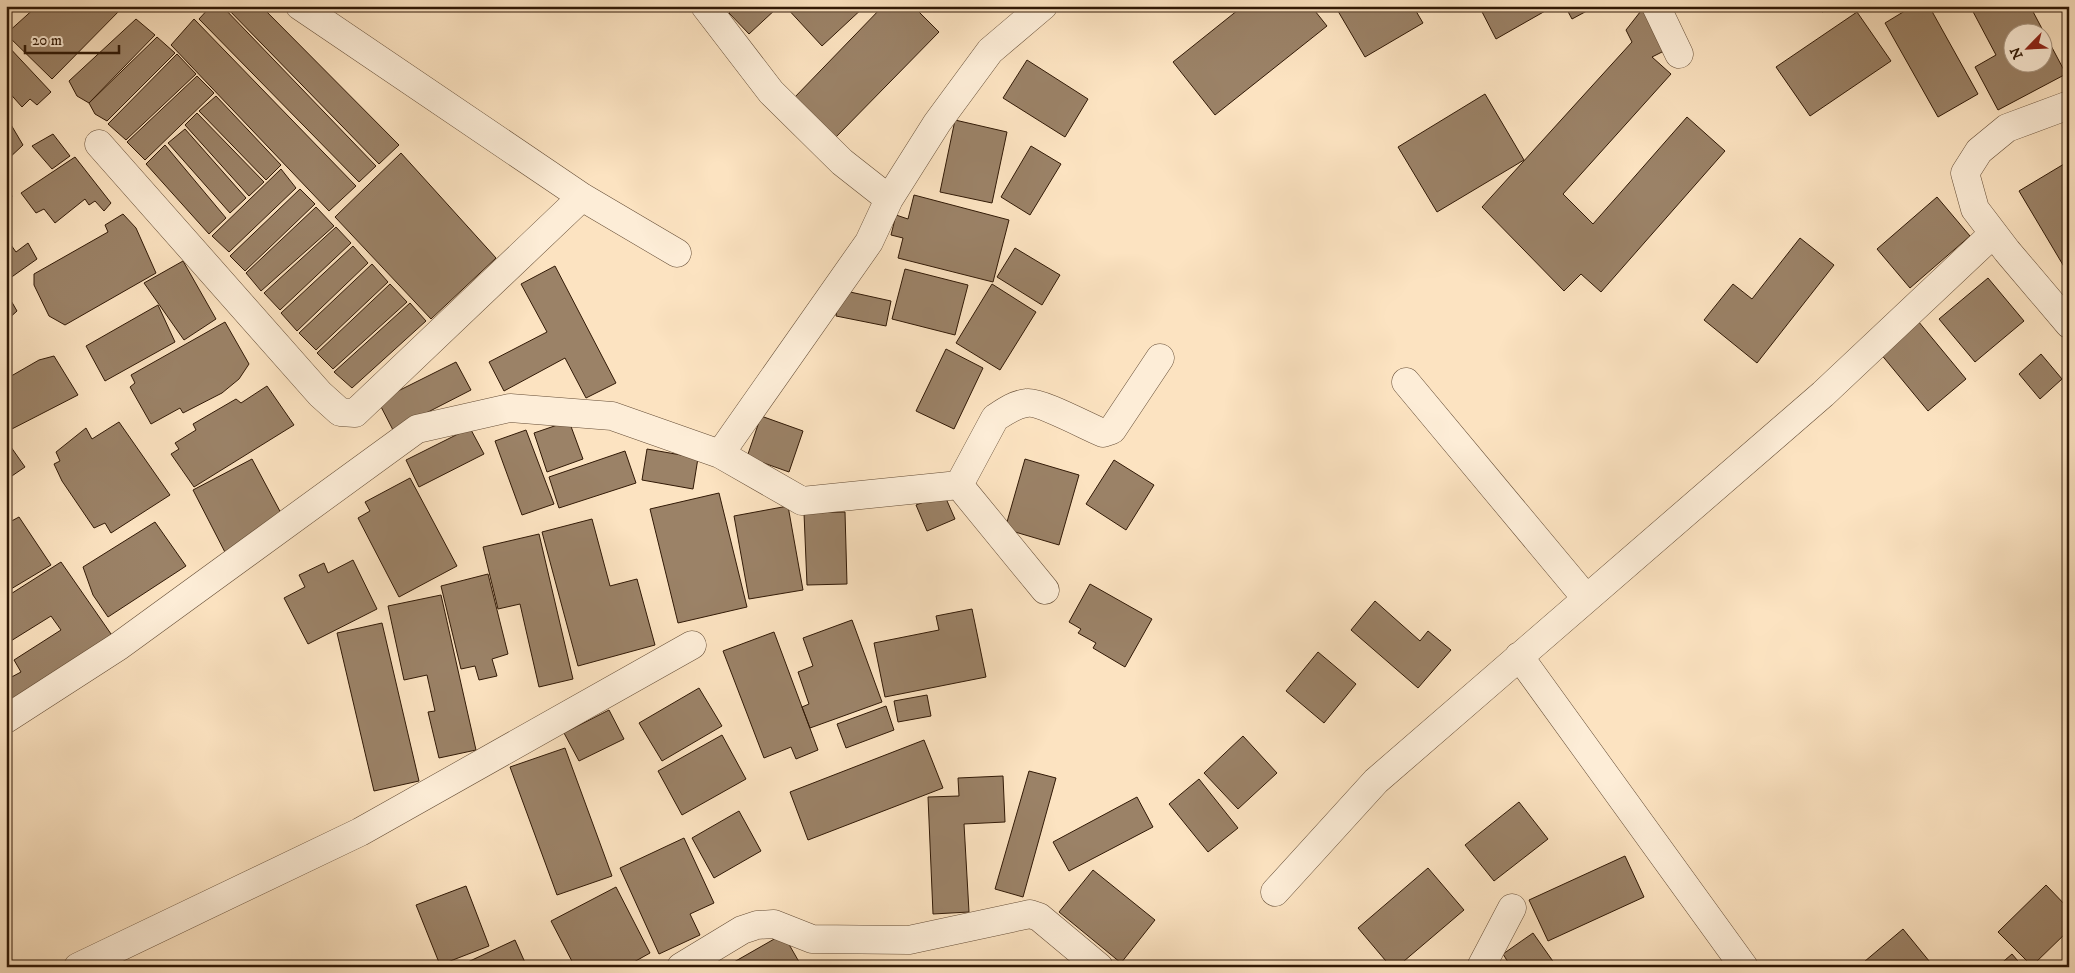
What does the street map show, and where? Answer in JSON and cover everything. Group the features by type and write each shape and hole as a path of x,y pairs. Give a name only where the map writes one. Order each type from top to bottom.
{"street":[{"path":"300,6 582,197 678,253"},
{"path":"705,6 771,92 842,162 889,199"},
{"path":"720,454 869,242 889,199 937,123 990,52 1043,6"},
{"path":"1656,6 1679,54"},
{"path":"2069,105 2007,128 1979,151 1965,172 1975,209 1992,234 2069,324"},
{"path":"99,144 320,394 340,412 355,413 582,197"},
{"path":"1275,892 1376,781 1823,394 1992,234"},
{"path":"959,486 995,418 1004,412 1016,406 1034,403 1103,433 1112,430 1160,358"},
{"path":"1406,382 1586,598"},
{"path":"6,719 119,646 417,429 510,408 612,416 720,454 802,502 959,486"},
{"path":"959,486 1045,590"},
{"path":"78,967 360,832 692,645"},
{"path":"1519,656 1744,967"},
{"path":"1481,967 1512,908"},
{"path":"682,967 742,930 756,925 774,924 812,939 909,940 1030,914 1039,917 1100,967"}],"building":[{"path":"37,6 124,6 52,79 6,34"},
{"path":"211,6 222,6 376,166 359,182 199,19"},
{"path":"225,6 261,6 399,145 379,164"},
{"path":"736,6 776,6 777,8 749,34 729,13"},
{"path":"785,6 865,6 822,46"},
{"path":"883,6 913,6 939,32 835,138 794,98"},
{"path":"1243,6 1311,6 1327,26 1215,115 1173,62"},
{"path":"1335,6 1413,6 1423,23 1365,57"},
{"path":"1479,6 1554,6 1496,39"},
{"path":"1565,6 1596,6 1572,19"},
{"path":"1821,6 1838,6 1822,12"},
{"path":"1913,6 1929,6 1978,94 1938,117 1885,23"},
{"path":"1970,6 2030,6 2038,22 2002,22 2002,72 2052,72 2052,48 2066,74 1998,110 1975,67 1996,55"},
{"path":"1644,7 1666,50 1652,57 1671,74 1563,194 1593,224 1687,117 1725,151 1601,292 1581,274 1564,291 1482,207 1632,42 1626,30"},
{"path":"1857,12 1891,61 1810,116 1776,67"},
{"path":"136,19 155,35 89,103 77,96 69,81"},
{"path":"194,19 356,186 329,211 171,45"},
{"path":"157,37 175,53 107,121 95,114 89,103"},
{"path":"6,44 51,92 37,105 30,99 22,107 6,89"},
{"path":"177,54 196,74 126,140 108,124"},
{"path":"1027,60 1088,99 1065,137 1003,98"},
{"path":"197,76 214,93 145,160 127,142"},
{"path":"1485,94 1524,160 1437,212 1398,147"},
{"path":"216,96 281,165 266,180 199,111"},
{"path":"197,113 264,182 249,196 185,125"},
{"path":"6,119 23,145 6,161"},
{"path":"955,120 1007,132 992,203 940,192"},
{"path":"185,129 246,198 230,213 168,143"},
{"path":"53,134 70,156 52,169 32,146"},
{"path":"165,145 226,218 209,234 146,164"},
{"path":"1031,146 1061,164 1030,215 1001,197"},
{"path":"401,153 496,258 431,319 335,217"},
{"path":"75,157 111,203 104,211 95,201 89,205 85,199 55,223 44,209 36,213 21,193"},
{"path":"2069,161 2069,275 2019,191"},
{"path":"281,169 296,188 229,252 212,236"},
{"path":"6,188 12,196 6,208"},
{"path":"300,189 315,204 245,271 230,256"},
{"path":"914,195 1009,220 993,282 898,258 903,238 891,235 896,215 908,219"},
{"path":"1937,197 1970,236 1910,288 1877,249"},
{"path":"316,207 334,226 261,291 246,273"},
{"path":"123,214 136,228 156,273 65,325 49,316 34,285 34,274 108,232 105,225"},
{"path":"336,227 351,243 280,310 264,293"},
{"path":"6,238 16,252 28,243 37,259 6,281"},
{"path":"1800,238 1834,265 1757,363 1704,320 1733,284 1752,299"},
{"path":"353,246 368,263 297,331 281,313"},
{"path":"1015,248 1060,275 1042,305 997,277"},
{"path":"183,261 216,319 184,340 144,283"},
{"path":"372,264 388,282 316,350 299,333"},
{"path":"555,266 616,383 586,398 565,358 504,391 489,362 547,332 521,284"},
{"path":"905,269 968,285 955,335 892,319"},
{"path":"1988,278 2024,321 1975,362 1939,319"},
{"path":"390,284 407,302 333,369 317,353"},
{"path":"992,284 1036,312 1000,370 956,343"},
{"path":"841,290 891,301 886,326 836,316"},
{"path":"6,292 17,311 6,321"},
{"path":"410,303 426,321 352,388 334,372"},
{"path":"158,305 175,342 105,381 86,346"},
{"path":"1918,321 1966,379 1928,411 1880,353"},
{"path":"225,322 249,364 239,379 222,393 183,413 180,408 151,424 130,387 135,383 131,375"},
{"path":"946,349 983,368 954,429 916,411"},
{"path":"2041,354 2062,379 2040,399 2019,374"},
{"path":"54,356 78,395 6,432 6,379 39,360"},
{"path":"456,362 471,390 393,430 378,401"},
{"path":"267,386 294,425 194,487 171,454 179,449 175,443 196,430 193,424 236,399 241,403"},
{"path":"761,416 803,431 789,472 747,457"},
{"path":"569,421 583,459 547,472 534,433"},
{"path":"119,422 170,495 111,533 105,523 94,528 62,481 54,464 60,461 56,452 86,428 92,439"},
{"path":"470,428 484,454 419,487 406,460"},
{"path":"526,430 554,504 522,515 495,441"},
{"path":"6,440 25,467 6,480"},
{"path":"647,449 698,458 693,489 642,480"},
{"path":"625,451 636,483 559,508 549,477"},
{"path":"252,459 282,515 228,558 193,490"},
{"path":"1025,459 1079,475 1059,545 1005,529"},
{"path":"1114,460 1154,485 1126,530 1086,504"},
{"path":"410,478 457,566 399,597 358,518 370,511 365,502"},
{"path":"719,493 747,607 678,623 650,509"},
{"path":"944,494 955,519 927,531 916,505"},
{"path":"788,506 803,590 749,599 734,516"},
{"path":"845,512 847,584 807,585 804,513"},
{"path":"19,517 51,565 6,592 6,524"},
{"path":"592,519 610,586 637,579 655,645 578,666 542,532"},
{"path":"155,522 186,566 108,617 93,595 83,567"},
{"path":"539,534 573,679 539,687 520,604 498,609 483,547"},
{"path":"353,560 377,609 308,644 284,598 305,587 299,575 324,563 328,573"},
{"path":"61,562 118,644 9,705 6,700 6,680 21,672 14,660 61,630 51,616 6,644 6,597"},
{"path":"488,574 508,654 492,659 497,676 479,680 475,666 461,669 441,586"},
{"path":"1090,584 1152,619 1125,667 1093,648 1096,643 1078,633 1081,629 1069,622"},
{"path":"441,595 476,750 439,758 428,712 435,711 427,675 404,680 388,606"},
{"path":"1375,601 1420,641 1428,631 1451,650 1418,688 1351,630"},
{"path":"972,609 986,677 885,697 874,643 939,630 936,616"},
{"path":"852,620 882,702 810,728 802,707 809,704 798,672 813,666 803,638"},
{"path":"382,623 419,781 374,791 337,633"},
{"path":"774,632 818,750 796,759 791,747 764,758 723,651"},
{"path":"1318,652 1356,684 1324,723 1286,691"},
{"path":"699,688 722,726 662,761 639,723"},
{"path":"927,695 931,716 898,722 894,701"},
{"path":"886,706 894,730 846,748 837,724"},
{"path":"609,710 624,739 579,761 564,733"},
{"path":"722,735 746,779 682,815 658,771"},
{"path":"1243,736 1277,773 1238,809 1204,773"},
{"path":"924,740 943,788 808,840 790,792"},
{"path":"565,748 612,876 557,895 510,767"},
{"path":"1029,771 1056,778 1023,897 995,889"},
{"path":"1003,776 1005,822 964,824 969,912 933,914 928,797 959,796 958,778"},
{"path":"1199,779 1238,828 1208,852 1169,804"},
{"path":"1137,797 1153,827 1069,871 1053,842"},
{"path":"1519,802 1548,839 1494,881 1465,845"},
{"path":"739,811 761,851 714,878 692,838"},
{"path":"684,838 714,903 690,914 700,935 659,954 620,868"},
{"path":"1625,856 1644,897 1548,941 1529,900"},
{"path":"1428,868 1464,910 1397,967 1391,967 1358,928"},
{"path":"1093,870 1155,920 1121,963 1059,912"},
{"path":"2046,885 2069,909 2069,930 2032,966 1998,932"},
{"path":"466,886 489,946 440,965 416,905"},
{"path":"616,887 650,953 625,967 575,967 551,921"},
{"path":"1903,929 1934,967 1858,967"},
{"path":"1533,933 1557,967 1511,967 1503,954"},
{"path":"783,934 802,967 737,967 734,962"},
{"path":"515,940 527,967 457,967"},
{"path":"2012,954 2023,967 1997,967"},
{"path":"929,961 935,967 923,967"}]}
